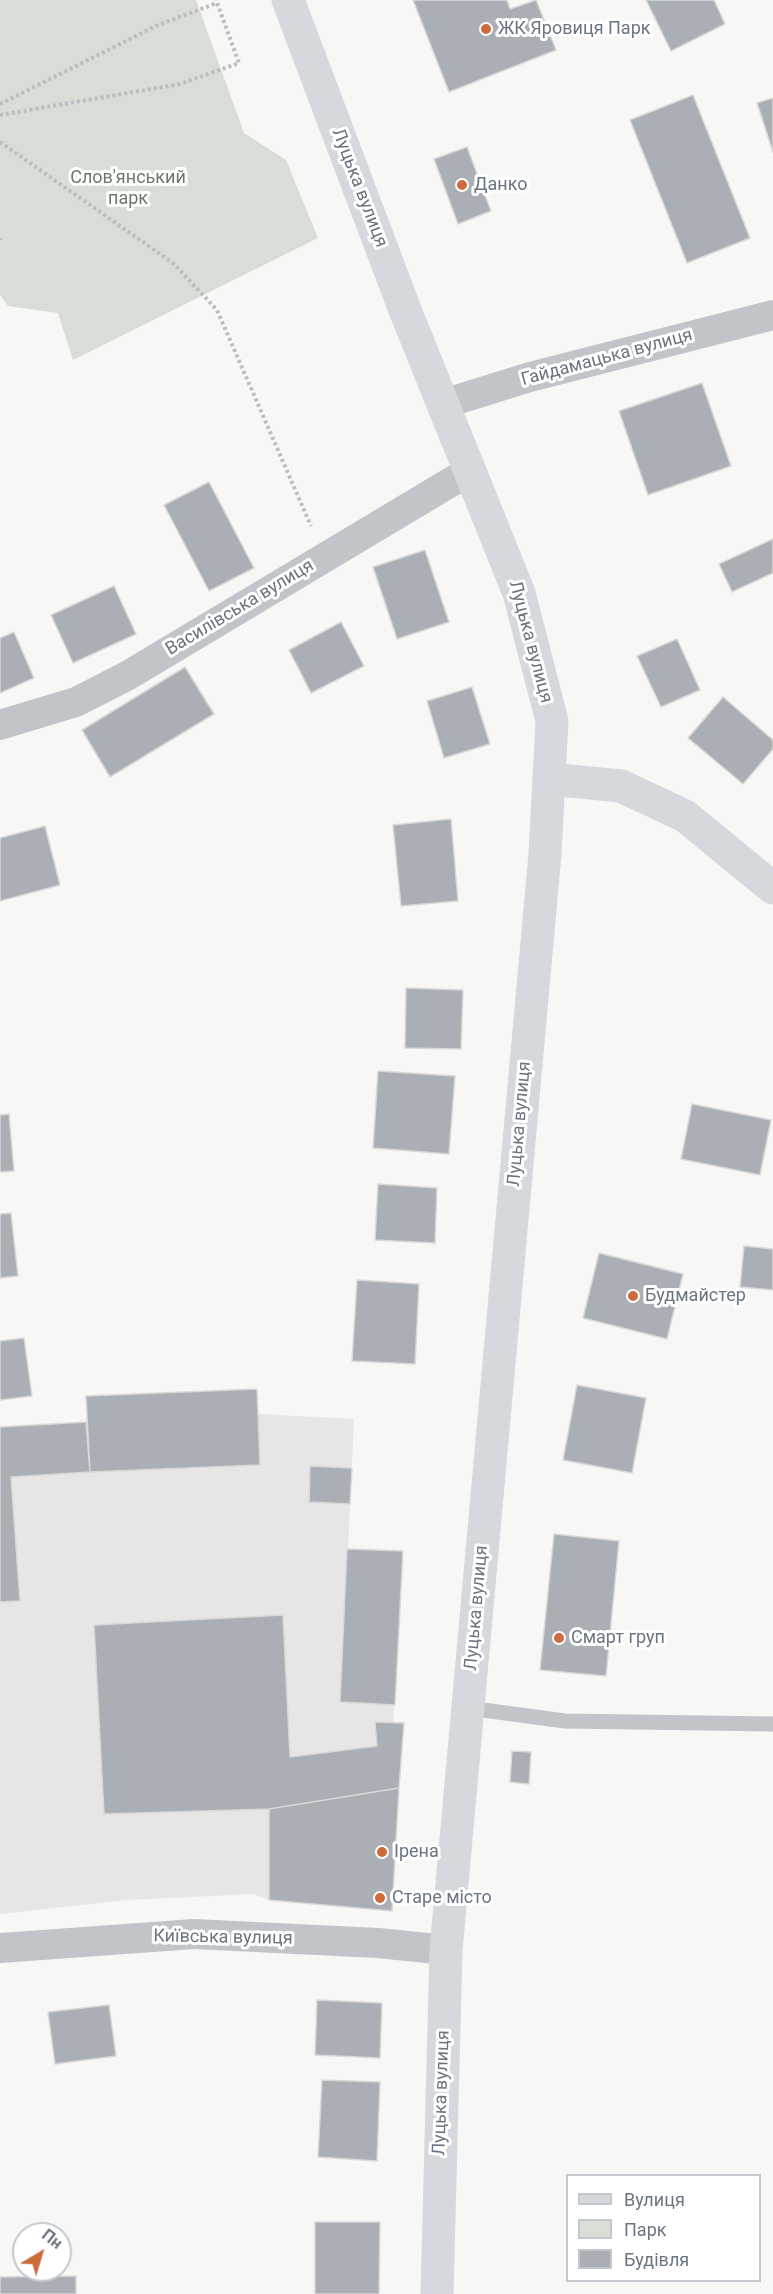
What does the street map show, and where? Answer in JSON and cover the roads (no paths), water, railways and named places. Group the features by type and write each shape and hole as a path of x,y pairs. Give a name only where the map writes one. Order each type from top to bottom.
{"main road":[{"name":"Луцька вулиця","path":"288,0 400,299 519,592 552,721 545,854 446,1950 437,2294"},
{"path":"549,779 621,786 685,816 773,888"}],"street":[{"name":"Гайдамацька вулиця","path":"443,404 530,377 773,315"},
{"name":"Василівська вулиця","path":"0,724 76,702 127,676 471,470"},
{"name":"Київська вулиця","path":"0,1948 194,1934 378,1943 446,1950"}],"lane":[{"path":"468,1708 565,1721 773,1724"}],"place":[{"name":"ЖК Яровиця Парк","path":"486,29"},
{"name":"Данко","path":"462,185"},
{"name":"Будмайстер","path":"633,1296"},
{"name":"Смарт груп","path":"559,1638"},
{"name":"Ірена","path":"382,1852"},
{"name":"Старе місто","path":"380,1898"}],"park label":[{"name":"Слов'янський парк","path":"128,188"}]}
